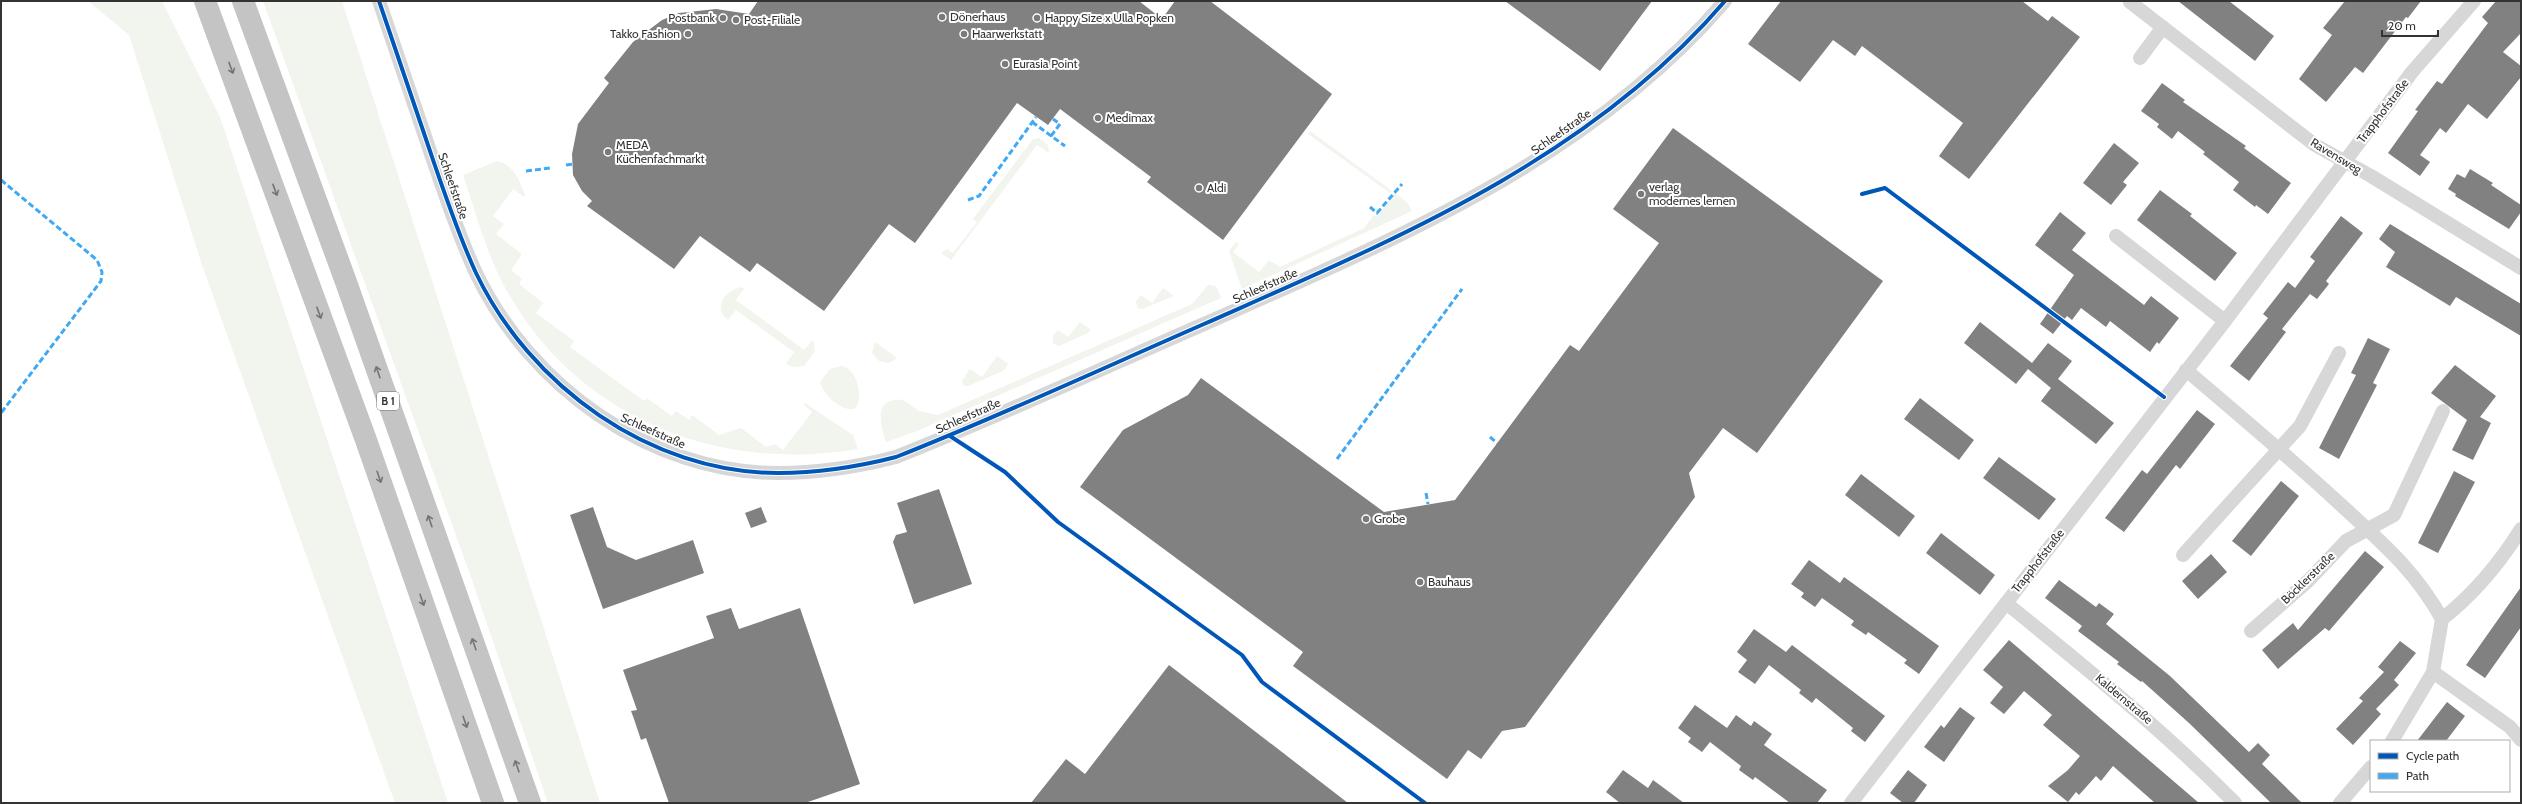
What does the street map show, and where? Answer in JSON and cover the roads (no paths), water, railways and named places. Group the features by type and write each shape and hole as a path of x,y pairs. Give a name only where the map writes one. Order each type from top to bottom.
{"highway":[{"path":"195,1 217,32"},
{"path":"205,1 366,440 493,803"},
{"name":"B 1","path":"243,1 346,282 530,803"}],"street":[{"name":"Schleefstraße","path":"379,1 457,228 477,274 513,333 553,380 596,414 625,431 686,457 715,465 777,473 838,469 896,457 1257,300 1435,219 1523,169 1610,109 1675,53 1725,1"},
{"name":"Trapphofstraße","path":"1851,803 2226,320 2412,72 2474,1"},
{"name":"Ravensweg","path":"2130,2 2315,145 2521,268"},
{"path":"2140,58 2163,27"},
{"path":"2116,236 2226,320"},
{"path":"2183,555 2300,426 2339,353"},
{"path":"2186,370 2280,448 2368,529 2405,565 2426,592 2442,619 2433,672 2393,740"},
{"name":"Böcklerstraße","path":"2251,631 2308,581 2346,541 2394,515 2443,412"},
{"path":"2442,619 2462,603 2499,563 2521,529"},
{"name":"Kaldernstraße","path":"2006,602 2131,704 2185,752 2235,803"},
{"path":"2433,672 2510,728 2521,740"},
{"path":"2340,803 2370,768"}],"place":[{"name":"Dönerhaus","path":"942,17"},
{"name":"Postbank","path":"723,18"},
{"name":"Happy Size x Ulla Popken","path":"1037,18"},
{"name":"Post-Filiale","path":"736,20"},
{"name":"Takko Fashion","path":"688,34"},
{"name":"Haarwerkstatt","path":"964,34"},
{"name":"Eurasia Point","path":"1005,64"},
{"name":"Medimax","path":"1098,118"},
{"name":"MEDA Küchenfachmarkt","path":"608,152"},
{"name":"Aldi","path":"1199,188"},
{"name":"verlag modernes lernen","path":"1641,194"},
{"name":"Grobe","path":"1366,519"},
{"name":"Bauhaus","path":"1420,582"}]}
